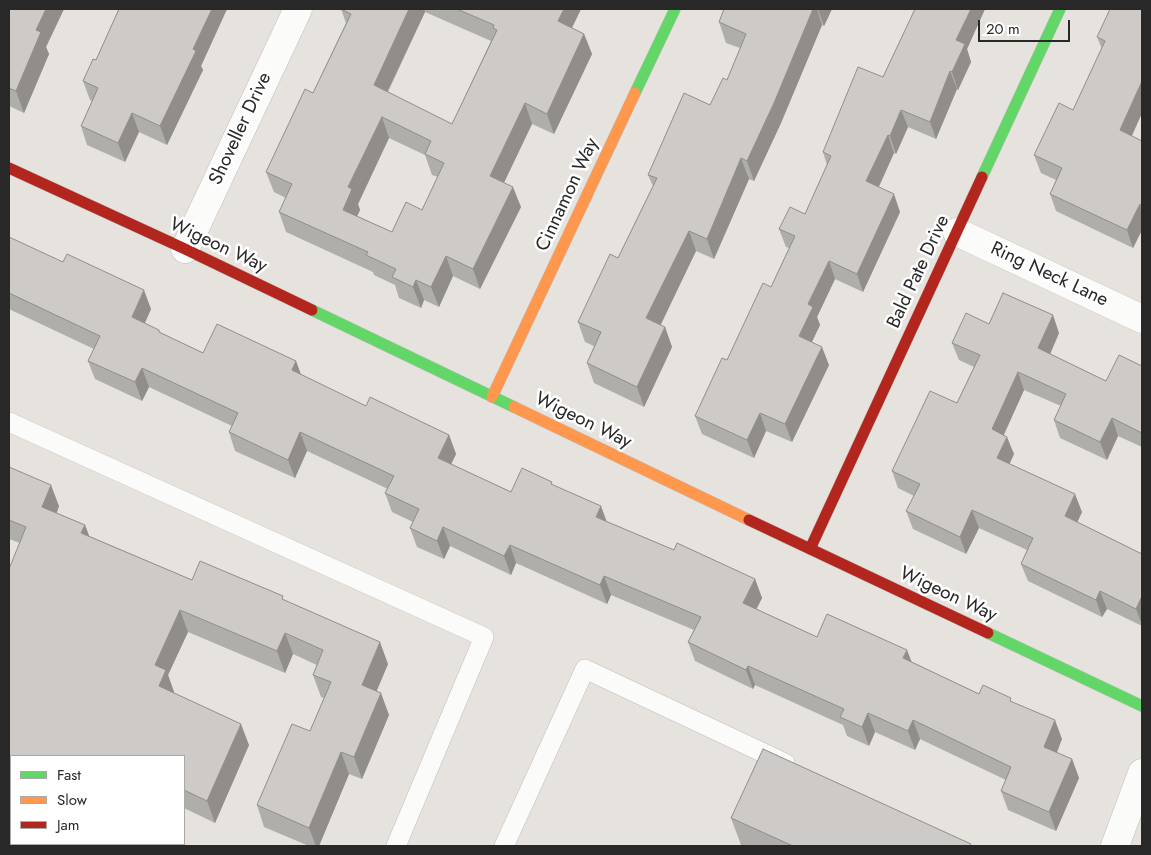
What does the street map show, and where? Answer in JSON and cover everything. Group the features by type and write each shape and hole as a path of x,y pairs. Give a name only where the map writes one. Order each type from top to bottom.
{"street":[{"name":"Shoveller Drive","path":"185,249 298,9"},
{"name":"Cinnamon Way","path":"492,397 676,9"},
{"name":"Bald Pate Drive","path":"810,549 1060,9"},
{"name":"Wigeon Way","path":"9,168 185,249 1142,706"},
{"name":"Ring Neck Lane","path":"957,232 1142,319"},
{"path":"1115,846 1142,774"}],"lane":[{"path":"9,422 484,637 396,846"},
{"path":"504,846 585,668 802,771"}],"building":[{"path":"9,9 46,9 36,30 41,32 16,91 9,88"},
{"path":"119,9 212,9 193,49 196,51 160,126 132,113 118,143 81,126 98,88 83,81 93,59 96,60"},
{"path":"341,9 409,9 374,85 452,124 497,30 493,28 494,25 457,9 564,9 558,21 584,34 547,114 525,103 490,176 513,187 473,269 446,256 431,287 416,280 413,287 392,277 396,269 366,255 368,252 279,212 292,184 266,172 305,89 313,93 351,14","holes":["382,117 431,141 425,154 444,163 422,210 406,202 392,232 343,210 352,189 348,187"]},
{"path":"724,9 813,9 774,103 747,161 741,158 707,239 689,231 646,318 665,327 637,387 587,363 601,332 578,322 610,254 618,258 657,178 648,175 684,93 710,105 723,78 727,80 746,34 719,22"},
{"path":"915,9 971,9 956,40 965,44 952,72 950,71 930,122 901,110 890,136 888,135 866,181 894,194 857,274 829,261 808,304 813,307 799,336 822,347 785,424 760,413 747,440 695,416 722,358 727,360 763,283 771,287 795,236 779,229 790,207 805,214 831,156 823,152 858,67 883,77"},
{"path":"1110,9 1142,9 1142,81 1120,130 1142,141 1142,206 1140,204 1127,230 1050,194 1062,168 1034,155 1059,103 1073,110 1105,41 1097,37"},
{"path":"9,237 63,262 67,254 144,290 132,317 203,353 217,324 296,361 292,370 366,406 370,397 449,435 438,458 511,492 522,468 552,482 551,484 601,506 596,517 674,550 677,543 755,579 743,603 817,637 827,614 907,650 903,658 979,694 983,685 1011,698 1010,701 1055,720 1044,747 1072,759 1049,812 1001,791 1011,767 913,720 908,731 868,713 862,727 840,717 844,709 748,666 746,670 688,642 701,617 604,576 600,585 510,545 504,556 443,527 437,541 410,528 419,509 385,493 394,476 300,432 288,460 229,432 238,413 142,368 135,382 88,361 100,336 9,293"},
{"path":"1003,293 1053,315 1038,348 1106,381 1119,355 1142,366 1142,433 1112,418 1100,442 1054,420 1066,394 1018,372 992,429 1007,437 997,458 1075,494 1065,516 1142,554 1142,596 1136,609 1100,591 1096,600 1021,564 1033,538 972,510 960,537 906,511 920,484 892,471 930,391 957,403 980,355 952,343 966,313 989,324"},
{"path":"9,467 51,485 42,507 85,525 81,533 192,580 200,561 283,596 282,599 380,642 362,685 381,693 354,757 341,752 309,828 257,805 292,724 310,731 331,682 313,675 323,650 285,633 277,651 180,610 155,665 166,670 159,686 241,724 207,801 185,790 185,755 10,755 9,792 9,569 26,527 9,520"},
{"path":"763,749 971,844 970,846 793,846 731,818"},
{"path":"122,845 125,846 80,846"}],"traffic: fast":[{"path":"635,93 675,9"},
{"path":"982,177 1060,9"},
{"path":"312,310 514,407"},
{"path":"988,633 1142,706"}],"traffic: slow":[{"path":"492,397 635,93"},
{"path":"514,407 749,520"}],"traffic: jam":[{"path":"9,168 312,310"},
{"path":"810,549 982,177"},
{"path":"749,520 988,633"}]}
